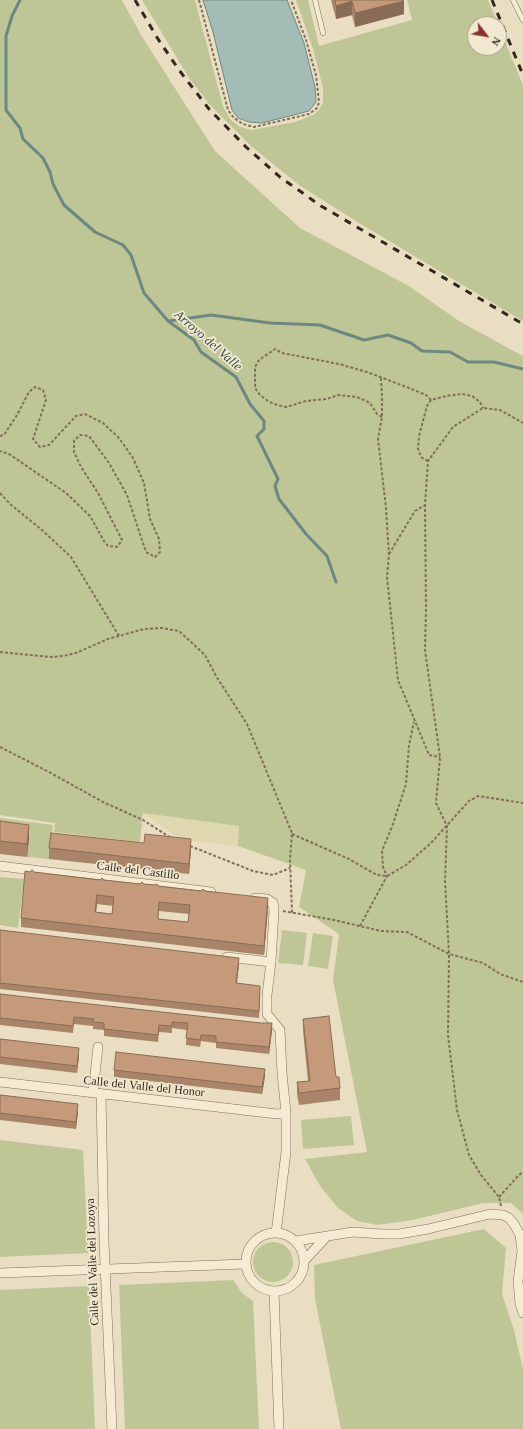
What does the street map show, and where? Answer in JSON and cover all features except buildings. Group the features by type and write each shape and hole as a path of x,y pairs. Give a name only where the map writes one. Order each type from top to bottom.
{"street":[{"name":"Calle del Castillo","path":"0,866 223,894"},
{"path":"245,896 267,899 273,906 267,1014 280,1030 286,1113 286,1152 276,1233"},
{"path":"216,956 271,962"},
{"path":"262,1024 271,1020"},
{"name":"Calle del Valle del Lozoya","path":"98,1047 97,1093 112,1429"},
{"name":"Calle del Valle del Honor","path":"0,1082 277,1114 286,1113"},
{"path":"296,1242 353,1232 399,1234 428,1229 490,1214 502,1215 512,1221 520,1235 522,1251 518,1281 520,1304 523,1313"},
{"path":"270,1233 289,1236 296,1242 302,1250 304,1261 303,1273 296,1282 287,1289 274,1292 264,1290 254,1284 248,1275 245,1264 246,1253 251,1244 260,1237 270,1233"},
{"path":"304,1261 327,1236"},
{"path":"0,1273 245,1264"},
{"path":"274,1292 279,1429"}],"lane":[{"path":"315,0 324,33"},
{"path":"513,0 523,20"}],"path":[{"path":"199,0 228,110 234,118 243,124 254,127 309,114 317,108 319,102 316,75 306,40 291,0"},
{"path":"382,417 377,414 370,403 357,397 338,395 326,399 306,401 286,407 268,401 260,395 255,388 255,367 259,360 274,349 282,353 339,364 367,372 420,392 432,400"},
{"path":"381,378 382,417 378,439 386,508 389,555 387,577 398,680 414,721 430,755 440,757"},
{"path":"0,436 4,435 29,392 35,387 43,390 46,400 33,439 40,447 49,445 76,416 85,414 103,423 119,438 133,458 144,483 150,519 159,539 160,552 155,557 146,552 126,495 109,463 89,436 80,435 74,441 74,452 81,468 98,493 122,540 117,547 108,546 90,516 66,493 9,454 0,451"},
{"path":"428,461 421,457 418,449 419,436 427,406 432,400 462,394 472,396 480,402 483,408"},
{"path":"502,1215 499,1196 481,1175 469,1155 457,1110 448,1036 449,954 445,880 447,826 436,803 440,757 426,650 425,505 428,461 453,427 483,408 500,410 523,423"},
{"path":"0,493 10,504 42,530 71,557 119,636"},
{"path":"389,555 415,511 425,505"},
{"path":"0,652 51,657 63,656 119,636 144,629 162,628 179,631 205,655 216,676 247,724 292,833 290,868 292,913"},
{"path":"387,876 382,867 382,851 394,824 406,784 409,745 414,721"},
{"path":"0,747 104,802 143,820 174,840"},
{"path":"360,926 387,876 406,865 447,826 469,801 478,796 523,803"},
{"path":"292,833 349,859 377,875 387,876"},
{"path":"188,846 253,871 273,875 290,868"},
{"path":"273,906 292,913 334,920 381,931 407,932 449,954 483,963 500,974 523,982"},
{"path":"499,1196 523,1172"}],"shaded area":[{"path":"143,813 240,826 238,846 192,841 176,836"}],"green space":[{"path":"0,0 122,0 141,35 215,151 300,228 409,286 459,321 523,356 523,1214 511,1203 483,1203 413,1220 377,1225 357,1221 338,1208 320,1186 305,1159 367,1152 333,980 339,934 299,907 306,870 238,846 239,826 143,813 140,842 54,832 55,823 0,815"},
{"path":"142,0 195,0 223,106 230,119 240,127 252,130 295,122 313,115 319,110 323,102 323,88 313,49 296,0 308,0 319,46 412,20 407,0 488,0 495,16 467,16 467,56 507,56 507,46 523,85 523,321 359,223 299,185 251,146 209,104 189,78"},
{"path":"0,818 53,825 49,859 27,857 29,839 0,835"},
{"path":"0,877 24,879 18,928 0,925"},
{"path":"282,930 307,933 303,965 278,963"},
{"path":"313,933 333,936 328,969 308,966"},
{"path":"351,1116 354,1145 303,1149 301,1120"},
{"path":"0,1140 83,1150 88,1253 0,1257"},
{"path":"484,1229 506,1248 502,1294 514,1330 523,1369 523,1429 341,1429 315,1299 314,1265"},
{"path":"269,1242 277,1242 284,1245 290,1251 293,1262 290,1273 284,1279 277,1282 269,1282 262,1279 256,1273 253,1266 253,1258 256,1251 262,1245"},
{"path":"233,1280 242,1293 253,1301 259,1429 125,1429 119,1285"},
{"path":"89,1286 95,1429 0,1429 0,1290"}],"water":[{"path":"203,0 287,0 304,43 315,87 316,102 309,111 262,123 249,122 238,118 232,110 213,32"}],"waterway":[{"name":"Arroyo del Valle","path":"20,0 12,16 6,36 6,110 20,128 23,139 43,158 50,172 53,184 64,205 95,232 123,245 131,255 144,293 168,321 194,340 201,352 236,377 250,404 264,421 264,429 257,436 278,479 275,486 279,499 306,534 327,556 336,582"},
{"path":"169,321 211,315 270,323 320,325 364,340 388,335 411,343 422,351 450,352 468,362 494,362 523,369"}],"railway":[{"path":"135,0 158,39 179,70 209,109 246,147 280,177 321,206 523,324"},
{"path":"492,0 523,75"}]}
